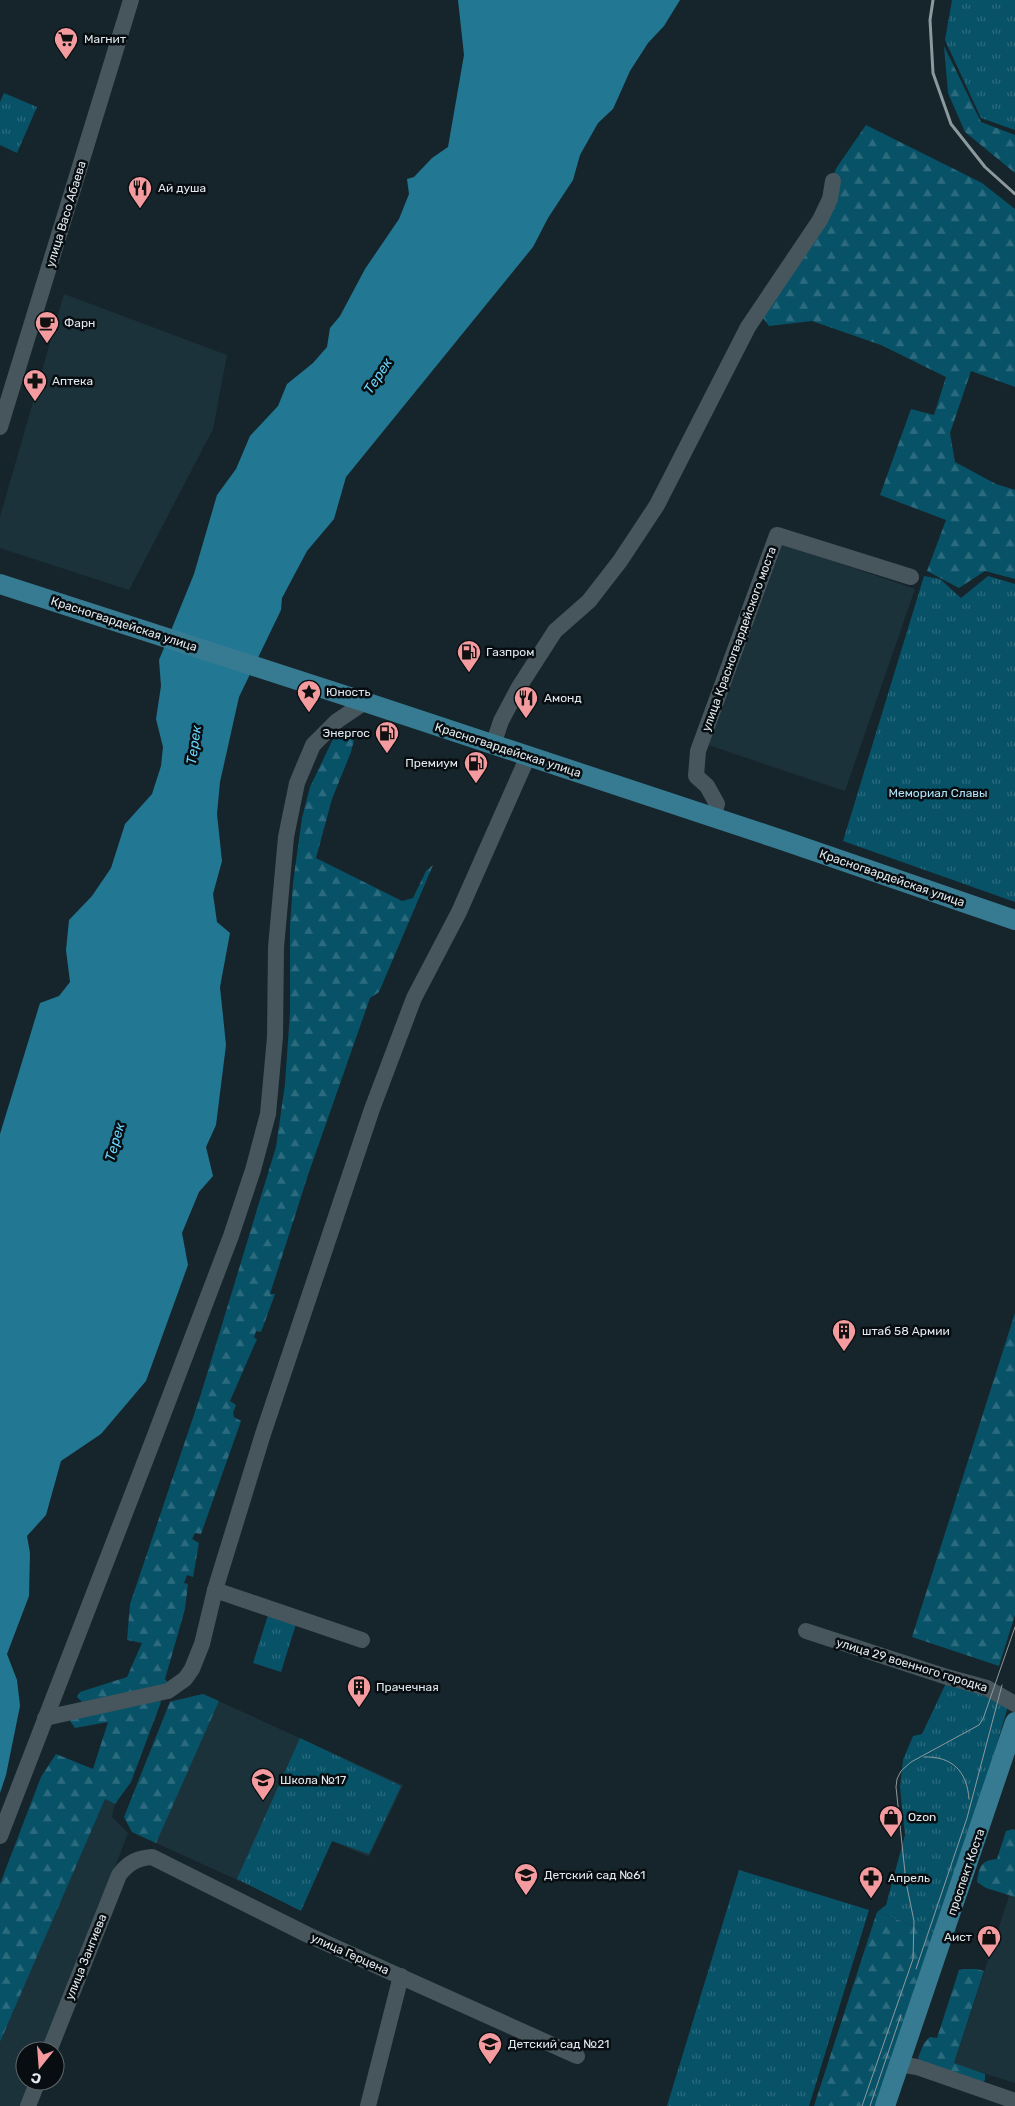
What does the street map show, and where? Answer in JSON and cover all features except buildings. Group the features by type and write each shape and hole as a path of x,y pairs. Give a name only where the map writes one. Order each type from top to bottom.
{"main road":[{"name":"Красногвардейская улица","path":"0,584 134,626 713,817 1015,920"},
{"name":"проспект Коста","path":"886,2106 1015,1722"}],"street":[{"name":"улица Васо Абаева","path":"0,427 131,0"},
{"path":"493,745 501,721 519,687 555,631 589,601 620,561 657,505 748,327 820,220 830,199 833,181"},
{"name":"улица Красногвардейского моста","path":"713,817 717,804 707,786 696,776 698,752 777,535 911,577"},
{"path":"0,1836 214,1282 256,1160 268,1114 275,1037 276,947 285,846 298,783 314,745 338,721 365,702"},
{"path":"45,1718 168,1691 178,1686 192,1669 202,1644 215,1590 263,1434 372,1110 414,998 459,912 528,756"},
{"path":"215,1590 362,1640"},
{"name":"улица 29 военного городка","path":"806,1632 940,1675 988,1688 1015,1704"},
{"name":"улица Герцена","path":"126,1866 141,1858 152,1857 308,1935 577,2056"},
{"name":"улица Зангиева","path":"53,2041 119,1875 126,1866"},
{"path":"368,2106 401,1976"},
{"path":"900,2064 1015,2101"},
{"path":"28,2106 34,2091"}],"shaded area":[{"path":"64,294 227,355 213,429 129,590 0,548 0,517"},
{"path":"780,543 915,589 845,791 708,745"},
{"name":"Школа №17","path":"203,1694 403,1785 369,1857 332,1841 301,1909 132,1832 124,1817 170,1701"},
{"path":"105,1799 115,1804 112,1817 128,1833 48,2041 15,2041 15,2091 28,2091 22,2106 0,2106 0,2042"},
{"path":"1015,1878 1015,2083 954,2064"}],"green space":[{"path":"952,0 1015,0 1015,130 981,118 945,40"},
{"path":"944,46 981,122 1015,135 1015,173 965,132 948,93"},
{"path":"4,93 37,107 17,153 0,145 0,102"},
{"path":"866,125 982,183 1015,209 1015,387 971,371 950,433 955,462 996,484 1015,490 1015,579 985,571 959,588 927,571 946,520 880,495 911,409 934,415 946,377 881,345 812,321 769,326 761,315 808,227 837,167"},
{"name":"Мемориал Славы","path":"924,576 940,579 961,598 988,576 1015,584 1015,902 843,841"},
{"path":"345,734 354,740 332,799 316,858 402,901 413,898 426,871 433,865 379,992 370,998 308,1175 270,1294 275,1294 261,1332 256,1331 254,1338 257,1339 230,1401 236,1405 233,1413 234,1417 241,1421 201,1534 195,1533 192,1539 199,1543 193,1577 187,1575 184,1583 188,1584 185,1609 165,1679 169,1684 82,1702 77,1697 80,1692 127,1677 142,1643 127,1640 130,1604 200,1397 276,1147 285,1084 290,1013 290,925 293,883 302,818 310,787 334,737"},
{"path":"1015,1313 1015,1615 999,1666 912,1637"},
{"path":"268,1615 296,1624 281,1672 253,1663"},
{"path":"947,1681 1007,1705 1007,1710 969,1837 936,1934 877,1912 886,1905 905,1835 900,1787 903,1760 913,1736 922,1734"},
{"path":"203,1694 219,1701 156,1843 132,1832 124,1817 170,1702"},
{"path":"158,1698 161,1702 131,1782 115,1804 105,1799 0,2042 0,1884 41,1777 56,1754 93,1769 108,1722 75,1728 70,1721 74,1716"},
{"path":"300,1738 401,1786 369,1854 332,1841 301,1911 237,1879"},
{"path":"1015,1830 1015,1897 986,1888 977,1882 982,1865 987,1861 997,1859 1006,1831"},
{"path":"739,1870 869,1910 809,2106 667,2106"},
{"path":"877,1912 936,1934 875,2106 814,2106"},
{"path":"959,1970 984,1971 954,2063 985,2074 985,2080 981,2084 928,2066 918,2058 924,2043 930,2037 937,2038"}],"water":[{"name":"Терек","path":"458,0 680,0 664,26 648,43 630,71 613,109 598,123 580,155 573,180 548,218 533,247 346,477 334,519 307,551 282,598 281,610 239,697 220,782 217,814 222,861 213,894 217,922 230,933 220,987 226,1045 216,1125 206,1147 213,1176 199,1192 182,1233 188,1265 146,1381 101,1434 61,1461 46,1515 27,1536 30,1553 29,1596 7,1654 17,1680 20,1706 6,1775 0,1793 0,1134 40,1003 59,996 70,982 66,950 69,920 92,896 111,868 125,824 152,794 161,766 163,747 156,719 161,686 159,660 194,574 217,495 236,469 250,436 278,406 287,384 313,363 327,347 330,328 340,316 365,269 399,219 409,194 407,179 414,177 432,158 448,147 464,55"}],"tram line":[{"path":"862,2106 913,1959 914,1921 906,1882 896,1787 897,1779 901,1771 911,1762 979,1725 983,1719 1015,1627"},
{"path":"916,1969 967,1818 1002,1685"},
{"path":"924,1757 943,1759 956,1767 965,1780 969,1799"},
{"path":"870,2106 901,2015"}],"railway":[{"path":"933,0 930,20 933,73 951,124 985,167 1015,194"}],"place":[{"name":"Магнит","path":"66,60"},
{"name":"Ай душа","path":"140,209"},
{"name":"Фарн","path":"47,344"},
{"name":"Аптека","path":"35,402"},
{"name":"Газпром","path":"469,673"},
{"name":"Юность","path":"309,713"},
{"name":"Амонд","path":"526,719"},
{"name":"Энергос","path":"387,754"},
{"name":"Премиум","path":"476,784"},
{"name":"штаб 58 Армии","path":"844,1352"},
{"name":"Прачечная","path":"359,1708"},
{"name":"Школа №17","path":"263,1801"},
{"name":"Ozon","path":"891,1838"},
{"name":"Детский сад №61","path":"526,1896"},
{"name":"Апрель","path":"871,1899"},
{"name":"Аист","path":"989,1958"},
{"name":"Детский сад №21","path":"490,2065"}]}
